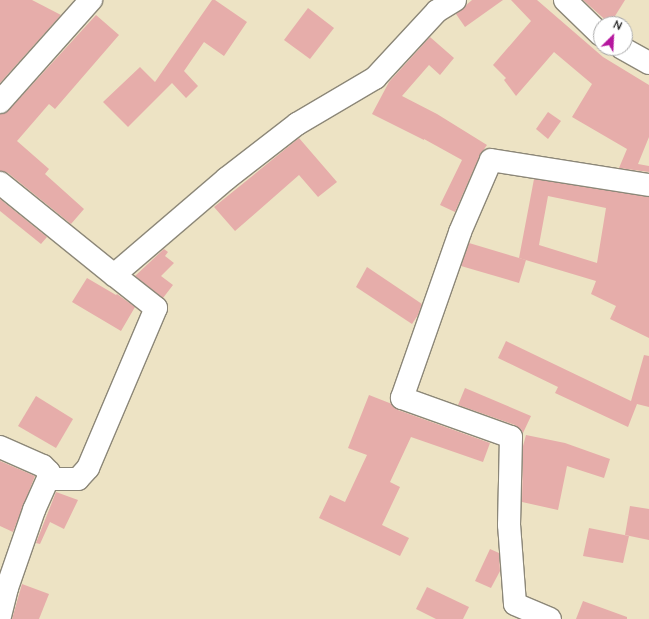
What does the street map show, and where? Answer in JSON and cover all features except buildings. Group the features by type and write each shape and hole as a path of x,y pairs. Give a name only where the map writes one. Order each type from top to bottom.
{"street":[{"path":"0,102 91,0"},
{"path":"114,276 226,179 297,124 375,78 437,11 455,0"},
{"path":"569,2 593,27"},
{"path":"633,54 649,63"},
{"path":"550,619 515,604 509,525 511,437 402,398 460,232 491,160 649,185"},
{"path":"0,183 114,276 156,308 88,468 78,479 48,479"},
{"path":"0,447 43,466 50,472 34,510 2,602"}]}
